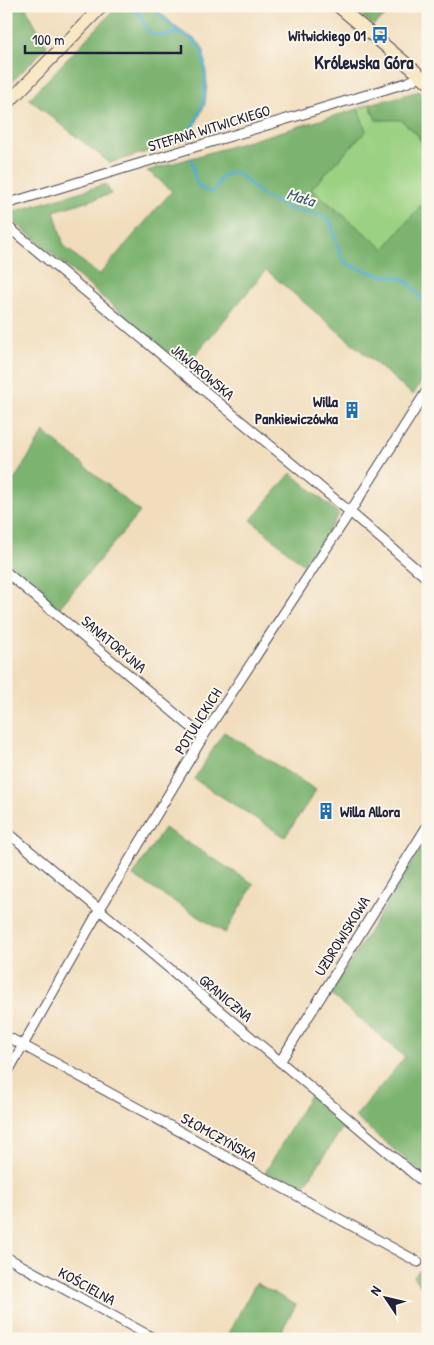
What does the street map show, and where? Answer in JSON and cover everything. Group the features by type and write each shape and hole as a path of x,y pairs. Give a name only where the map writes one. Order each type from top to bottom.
{"street":[{"path":"6,105 102,6"},
{"path":"338,6 423,78"},
{"name":"STEFANA WITWICKIEGO","path":"6,204 423,78"},
{"name":"JAWOROWSKA","path":"6,225 428,579"},
{"name":"POTULICKICH","path":"6,1075 100,908 204,737 428,389"},
{"name":"SANATORYJNA","path":"6,572 204,737"},
{"name":"UZDROWISKOWA","path":"280,1062 428,825"},
{"name":"GRANICZNA","path":"6,831 100,908 428,1186"},
{"name":"SŁOMCZYŃSKA","path":"6,1036 418,1262"},
{"name":"KOŚCIELNA","path":"6,1257 154,1339"}],"green space":[{"path":"6,6 25,6 47,46 6,88"},
{"path":"118,6 153,6 177,28 196,40 204,51 207,85 205,104 189,139 110,163 29,99"},
{"path":"350,6 400,6 373,25"},
{"path":"420,91 428,97 428,157 418,135 401,120 376,120 370,104"},
{"path":"370,104 376,120 401,119 418,135 428,157 428,197 385,250 311,189 366,131 358,109"},
{"path":"358,109 366,131 311,189 384,249 428,197 428,371 413,395 266,270 185,367 6,215 106,184 111,194 54,211 64,246 99,275 172,191 147,171"},
{"path":"44,432 140,512 58,609 6,565 6,493"},
{"path":"291,473 339,514 305,566 251,520"},
{"path":"224,732 316,790 285,837 194,779"},
{"path":"164,828 254,884 225,933 133,876"},
{"path":"428,838 428,1178 355,1117 405,1057 330,994"},
{"path":"310,1095 345,1124 301,1191 265,1173"},
{"path":"428,1260 428,1297 414,1276"},
{"path":"256,1283 296,1305 277,1339 225,1339"}],"waterway":[{"name":"Mała","path":"130,6 141,16 150,33 158,36 184,35 194,41 201,50 205,68 203,103 187,138"},
{"name":"Mała","path":"150,6 181,34"},
{"name":"Mała","path":"192,160 196,181 206,191 212,192 215,190 221,177 233,172 239,174 262,195 289,209 323,216 330,221 341,256 345,262 382,276 403,279 409,283 428,307"}],"place":[{"name":"Witwickiego 01","path":"380,35"},
{"name":"Willa Pankiewiczówka","path":"352,410"},
{"name":"Willa Allora","path":"326,811"}],"district":[{"name":"Królewska Góra","path":"364,62"}]}
